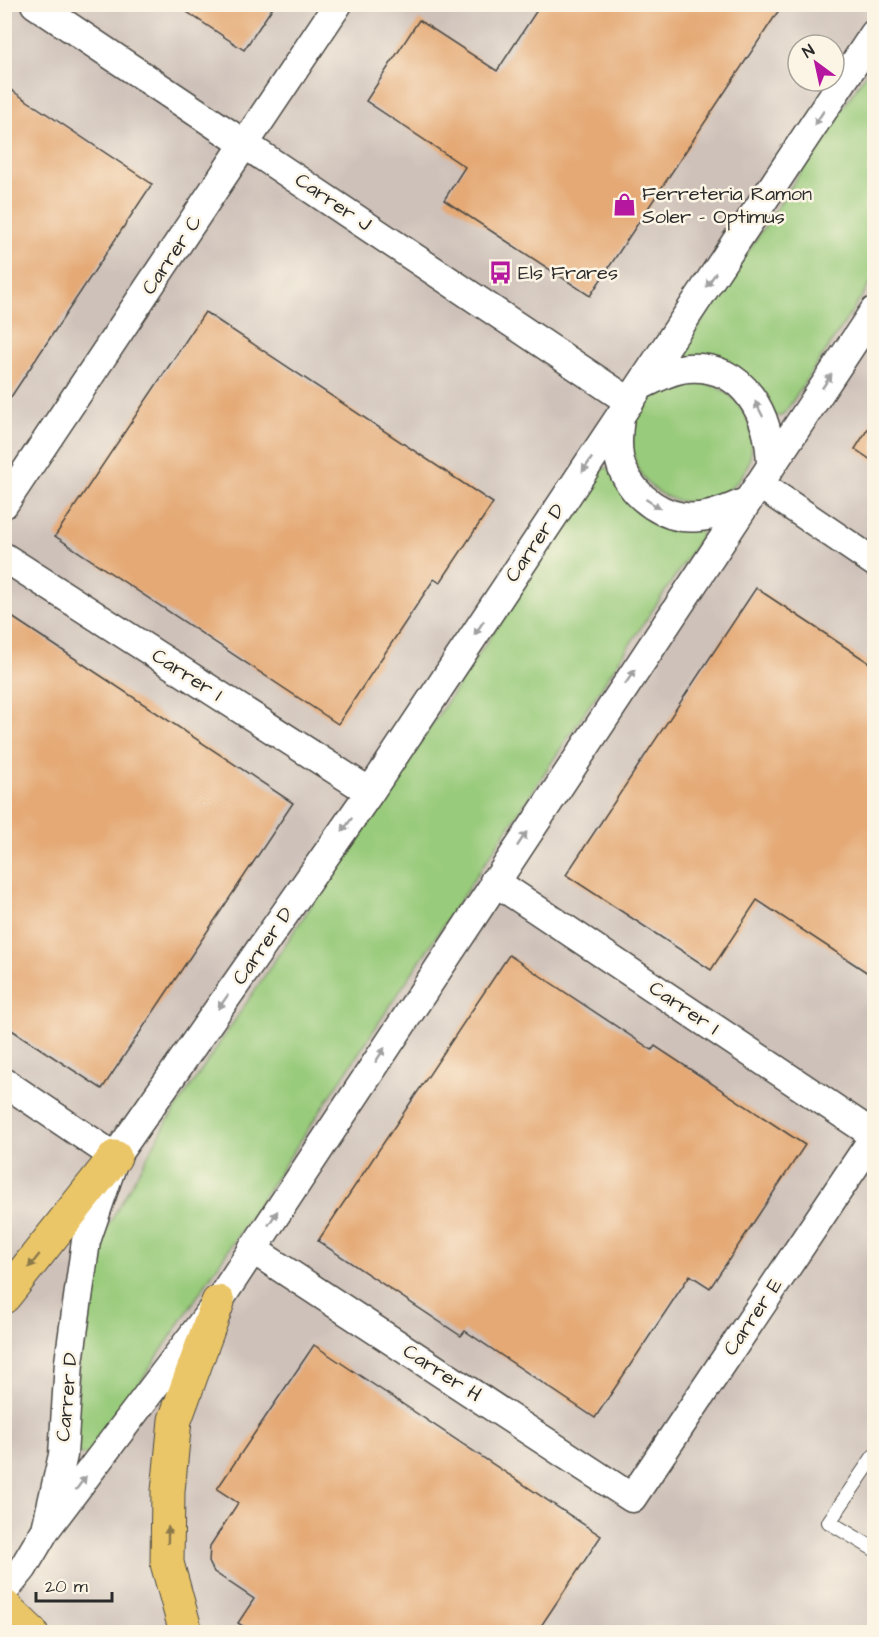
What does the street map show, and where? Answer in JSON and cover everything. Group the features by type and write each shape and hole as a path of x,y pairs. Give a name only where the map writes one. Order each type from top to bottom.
{"highway":[{"path":"4,1297 116,1157"},
{"path":"186,1632 167,1563 170,1479 176,1420 218,1302"},
{"path":"4,1606 31,1632"}],"street":[{"name":"Carrer J","path":"35,4 630,402"},
{"name":"Carrer C","path":"4,504 247,144 338,4"},
{"name":"Carrer D","path":"45,1529 63,1455 69,1362 86,1241 116,1157 370,792 874,34"},
{"name":"Carrer D","path":"4,1591 23,1568 45,1529 218,1302 494,881 874,311"},
{"path":"687,368 712,370 735,381 753,398 771,439 759,483 699,518 674,515 652,506 634,489 622,467 618,443 630,402 663,374 687,368"},
{"path":"759,483 874,562"},
{"name":"Carrer I","path":"4,557 370,792"},
{"name":"Carrer I","path":"494,881 874,1136"},
{"path":"4,1082 116,1157"},
{"name":"Carrer E","path":"632,1498 874,1136"},
{"name":"Carrer H","path":"252,1249 632,1498"}],"lane":[{"path":"874,1456 829,1522 874,1550"}],"shaded area":[{"path":"5,5 874,5 874,1632 5,1632"}],"green space":[{"path":"874,61 874,278 786,411 781,416 776,416 681,353"},
{"path":"692,382 715,387 734,400 747,419 752,442 747,465 734,484 715,497 692,502 669,497 650,484 637,465 632,442 637,419 650,400 669,387"},
{"path":"603,468 609,468 700,530 701,537 96,1449 89,1456 78,1454 75,1449 80,1341 93,1268 105,1231 167,1122"}],"building":[{"path":"175,4 275,4 244,50"},
{"path":"541,4 778,4 781,7 590,296 444,200 465,167 366,101 419,20 497,71"},
{"path":"5,86 152,184 5,406"},
{"path":"205,312 493,503 440,583 434,579 338,724 55,536"},
{"path":"874,419 874,462 855,449"},
{"path":"756,588 874,666 874,977 757,900 711,970 566,875"},
{"path":"6,613 293,803 102,1089 4,1025"},
{"path":"509,955 652,1050 655,1046 805,1145 710,1288 690,1275 595,1418 465,1331 461,1336 318,1241"},
{"path":"314,1345 601,1536 537,1632 252,1632 238,1623 254,1599 214,1572 209,1562 210,1546 238,1503 217,1489"}],"place":[{"name":"Ferreteria Ramon Soler - Optimus","path":"624,205"},
{"name":"Els Frares","path":"500,273"}]}
